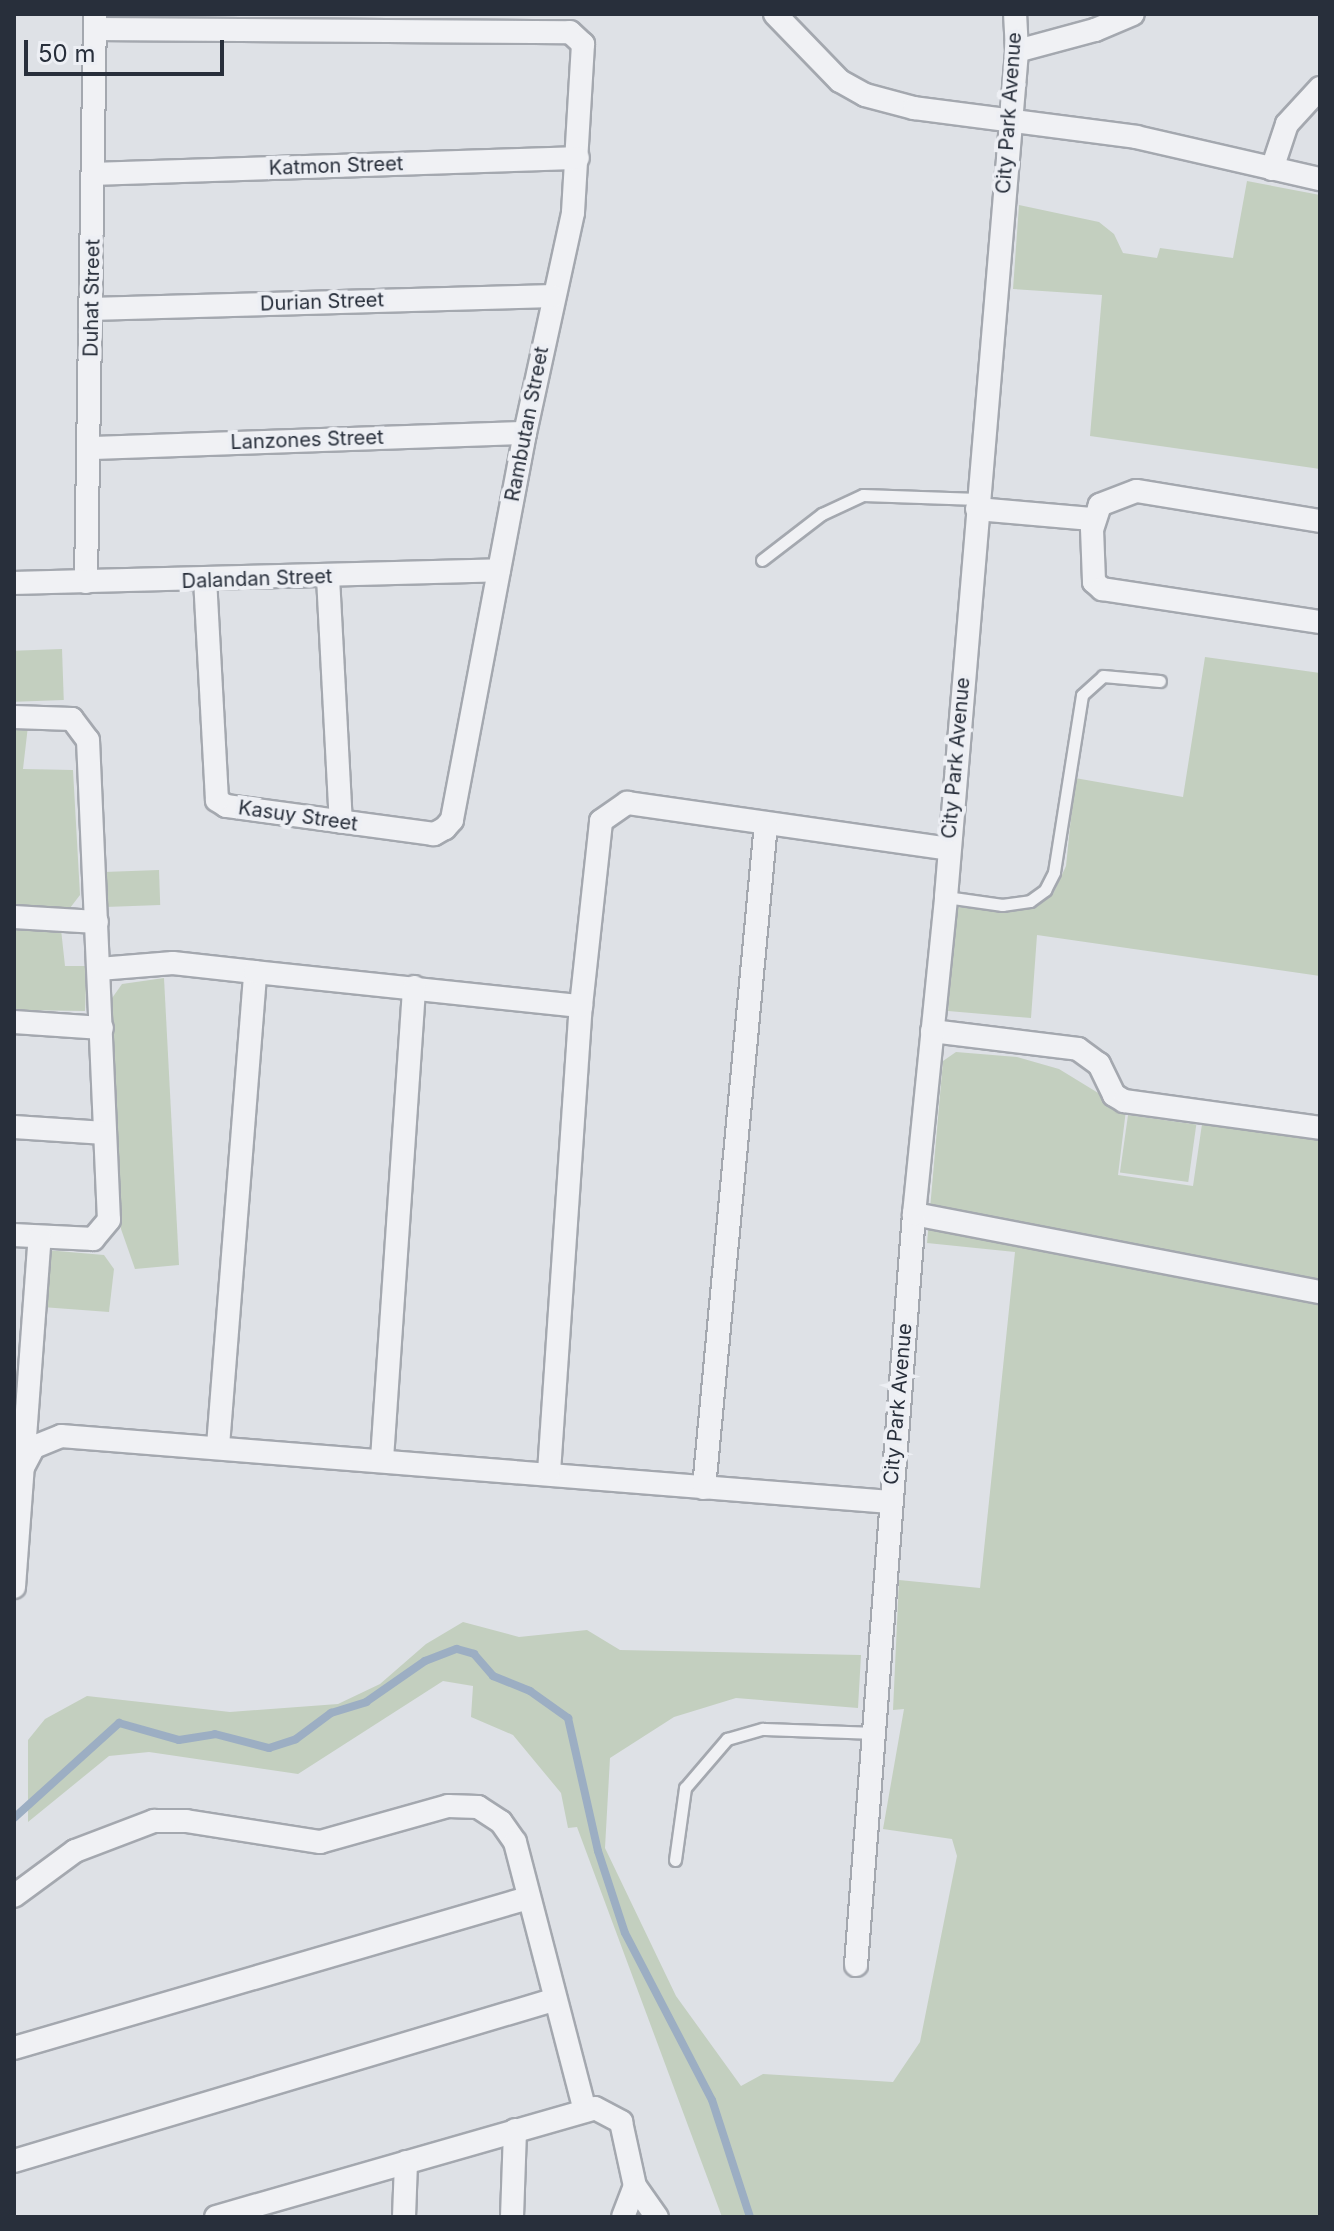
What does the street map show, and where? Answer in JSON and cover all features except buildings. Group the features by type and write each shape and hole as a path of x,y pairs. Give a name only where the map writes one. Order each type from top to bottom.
{"street":[{"path":"775,14 840,81 865,95 914,108 1136,137 1320,179"},
{"name":"City Park Avenue","path":"856,1965 878,1733 890,1502 914,1214 946,897 1017,51 1015,14"},
{"path":"1017,51 1095,30 1133,14"},
{"name":"Rambutan Street","path":"95,21 570,32 583,44 573,213 552,296 452,820"},
{"name":"Duhat Street","path":"86,582 95,174 95,21"},
{"path":"1272,169 1287,124 1320,88"},
{"name":"Katmon Street","path":"95,174 578,158"},
{"name":"Durian Street","path":"92,309 552,296"},
{"name":"Lanzones Street","path":"90,448 525,433"},
{"path":"1320,521 1136,491 1108,498 1092,519 1094,582 1102,589 1320,622"},
{"path":"978,504 1092,519"},
{"name":"Dalandan Street","path":"14,583 328,577 499,570"},
{"path":"328,577 341,822"},
{"name":"Kasuy Street","path":"205,580 217,800 226,806 434,834 452,820"},
{"path":"14,717 61,716 80,723 85,731 102,1028 106,1228 86,1240 14,1235"},
{"path":"549,1472 581,1006 601,821 627,803 949,849"},
{"path":"704,1488 766,824"},
{"path":"14,917 97,922"},
{"path":"99,969 173,963 581,1006"},
{"path":"218,1446 255,972"},
{"path":"382,1459 414,987"},
{"path":"14,1022 102,1028"},
{"path":"932,1031 1078,1049 1099,1064 1114,1095 1124,1101 1320,1128"},
{"path":"14,1127 105,1133"},
{"path":"914,1214 1320,1292"},
{"path":"14,1587 40,1237"},
{"path":"21,1471 34,1447 61,1436 549,1472 890,1502"},
{"path":"14,1896 82,1847 154,1821 186,1821 320,1842 460,1803 487,1812 512,1835 553,2000 585,2110"},
{"path":"14,2048 528,1898"},
{"path":"14,2161 553,2000"},
{"path":"216,2217 585,2110 602,2109 621,2122 635,2186 657,2217"},
{"path":"512,2217 515,2130"},
{"path":"404,2217 406,2162"},
{"path":"623,2217 635,2186"},
{"path":"297,2217 298,2193"}],"lane":[{"path":"762,560 831,508 863,495 978,504"},
{"path":"946,897 1002,905 1030,901 1045,890 1054,872 1082,695 1103,676 1160,681"},
{"path":"675,1860 685,1788 727,1739 763,1729 878,1733"}],"green space":[{"path":"1247,181 1320,195 1320,469 1090,436 1102,295 1013,289 1019,205 1099,222 1114,234 1123,253 1157,258 1160,248 1233,258"},
{"path":"62,649 64,700 16,702 14,651"},
{"path":"1205,657 1320,673 1320,976 1037,935 1031,1018 948,1011 957,907 1017,911 1053,894 1066,866 1075,778 1183,797"},
{"path":"14,724 28,726 23,769 73,770 80,895 70,908 14,905"},
{"path":"159,870 160,905 105,907 104,872"},
{"path":"14,926 61,929 65,966 87,966 85,1011 14,1010"},
{"path":"164,978 179,1265 135,1269 121,1229 110,1001 122,984"},
{"path":"956,1052 1017,1057 1059,1069 1126,1110 1118,1175 1193,1186 1202,1124 1320,1140 1320,2217 722,2217 577,1827 568,1828 561,1793 513,1735 471,1717 473,1686 443,1681 298,1774 149,1752 109,1756 28,1822 28,1740 45,1719 87,1696 230,1712 338,1704 380,1684 426,1644 463,1622 519,1637 587,1630 620,1650 861,1655 858,1708 736,1698 674,1717 610,1758 605,1848 676,1996 741,2086 763,2074 893,2082 920,2042 957,1856 952,1839 883,1829 904,1709 893,1710 899,1580 980,1588 1015,1252 927,1243 943,1061"},
{"path":"1128,1115 1196,1125 1188,1182 1120,1172"},
{"path":"46,1250 104,1255 114,1269 109,1312 42,1307"}],"waterway":[{"path":"14,1818 119,1723 179,1740 215,1734 269,1748 296,1739 331,1713 366,1702 425,1661 457,1649 474,1654 493,1676 530,1691 568,1718 598,1851 625,1933 712,2100 750,2217"}]}
